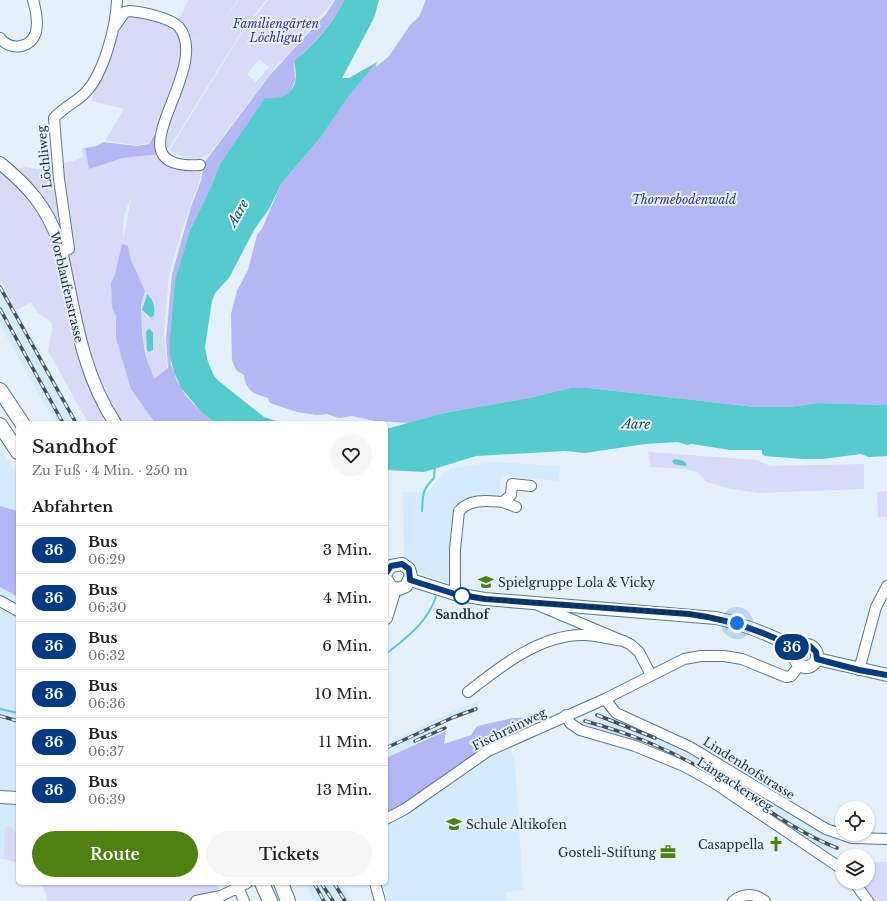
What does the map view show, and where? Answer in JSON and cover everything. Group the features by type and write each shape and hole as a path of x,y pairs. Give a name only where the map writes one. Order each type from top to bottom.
{"highway":[{"path":"0,390 21,421"},
{"path":"0,425 16,449"},
{"path":"263,885 270,901"},
{"path":"282,885 288,901"}],"main road":[{"name":"Worblaufenstrasse","path":"0,163 36,197 55,230 62,252 83,353 101,398 114,421"},
{"path":"388,570 391,566 402,564 409,569 410,580 403,588 395,589 388,584"},
{"path":"410,580 455,594 485,599 716,618 737,623 773,636 798,649"},
{"path":"388,612 395,589"},
{"path":"802,646 810,646 816,652 817,659 811,666 805,667 800,665 796,659 798,649 802,646"},
{"path":"817,659 859,670 887,675"},
{"path":"0,797 16,798"}],"street":[{"path":"0,38 7,44 18,47 25,45 32,40 37,25 33,0"},
{"name":"Löchliweg","path":"62,252 69,249 59,180 54,118 91,86 102,63 114,28 117,0"},
{"name":"Löchliweg","path":"114,28 125,12 130,11 158,17 179,27 186,43 186,62 160,137 160,150 162,156 177,165 200,165"},
{"path":"503,502 510,495 512,484 531,486"},
{"path":"455,594 455,549 459,510 463,506 478,501 503,502 516,507"},
{"path":"859,670 876,607 887,586"},
{"path":"0,601 16,610"},
{"path":"532,603 624,641 638,650 651,675"},
{"path":"468,692 499,668 524,653 556,639 586,635 624,641"},
{"name":"Fischrainweg","path":"388,818 405,809 488,751 605,698 684,659 708,655 742,659 786,676 791,676 800,665"},
{"name":"Lindenhofstrasse","path":"605,698 616,713 690,747 826,829 852,838 887,839"},
{"name":"Längackerweg","path":"566,715 575,728 654,753 707,779 835,864"},
{"path":"196,901 221,896 243,885 244,901"},
{"path":"376,885 380,901"},
{"path":"859,889 868,901"},
{"path":"733,901 742,896 749,895 756,896 764,901"}],"shaded area":[{"path":"0,280 78,421 54,421 0,325"},
{"path":"0,449 16,472 16,510 0,506"},
{"path":"493,462 560,466 559,481 501,476 498,505 477,503 457,509 451,584 417,572 413,564 404,558 403,492 428,492 444,472 450,469"},
{"path":"0,587 16,596 16,711 0,707"},
{"path":"480,701 475,712 444,723 446,731 388,757 388,743 462,707"},
{"path":"599,711 671,741 717,767 802,821 835,836 835,841 838,841 835,850 824,850 756,808 711,776 665,752 644,743 584,725 586,717 595,719"},
{"path":"0,712 16,716 16,832 11,827 4,858 0,857"},
{"name":"Schule Altikofen","path":"509,747 515,762 523,890 506,892 506,901 388,901 384,885 388,885 388,824 401,818 417,807 479,761"},
{"path":"306,885 342,885 352,901 314,901"}],"green space":[{"name":"Familiengärten Löchligut","path":"188,0 238,0 214,32 187,42 182,21 179,20"},
{"path":"239,0 266,0 240,34 169,148 161,153 186,43 214,32"},
{"name":"Familiengärten Löchligut","path":"268,0 334,0 290,53 277,65 211,152 200,160 187,158 169,151 241,34","holes":["259,59 269,67 256,82 247,74"]},
{"path":"335,0 344,0 335,17 316,41 294,61 295,80 291,91 284,98 277,99 253,117 220,164 210,189 190,230 175,280 170,335 171,364 177,381 186,396 202,413 213,421 154,421 131,389 116,339 116,316 112,307 111,283 115,274 122,244 128,246 131,260 145,291 141,305 142,333 145,353 154,379 168,368 166,339 172,274 191,207 201,181 204,163 270,75 326,14"},
{"name":"Thormebodenwald","path":"426,0 887,0 887,405 818,403 789,407 755,407 589,388 570,388 529,398 444,413 409,423 375,421 352,416 339,418 327,414 317,415 297,412 270,403 268,398 252,391 246,384 244,375 237,371 232,361 231,314 237,291 248,270 257,235 262,229 281,184 321,137 349,94 377,62 376,67 389,56 411,24 419,17"},
{"path":"127,15 140,15 172,27 175,31 178,31 184,56 169,102 149,143 137,145 105,141 124,109 91,101 110,50"},
{"path":"59,133 61,134 63,163 83,157 82,148 85,148 89,169 123,158 161,154 201,170 200,180 183,226 169,275 164,333 167,369 154,379 147,357 143,335 142,313 142,310 147,317 151,318 154,315 154,306 146,294 142,308 145,291 122,245 115,274 111,283 112,307 116,316 116,339 131,389 154,421 115,421 101,397 62,252 20,180 18,169 26,167 38,169 57,167","holes":["131,199 123,241 123,219"]},
{"path":"154,135 160,137 161,154 123,158 89,169 85,148 97,146 103,142 137,146 149,144"},
{"path":"0,168 26,191 51,232 110,421 87,421 48,351 52,329 51,322 37,312 31,302 17,310 0,280"},
{"path":"648,452 757,460 770,466 864,464 864,489 758,493 731,489 707,482 697,472 685,469 651,467"},
{"path":"887,491 887,517 878,517 877,492"},
{"path":"0,506 16,510 16,596 0,587"},
{"path":"0,707 16,711 16,716 0,712"},
{"path":"513,718 527,718 538,728 488,751 388,818 388,757 446,731 444,744 471,735 477,726"},
{"path":"5,827 11,827 16,832 16,862 0,858 4,857"},
{"path":"875,862 887,862 887,901 868,901 859,889 875,889"},
{"path":"43,885 218,885 221,896 196,901 48,901"}],"water":[{"name":"Aare","path":"344,0 379,0 374,18 342,78 349,78 377,62 349,95 321,137 281,184 269,209 254,230 229,278 215,293 212,301 205,347 208,362 214,376 264,417 276,421 213,421 202,413 181,388 174,372 170,356 170,335 175,280 190,230 210,189 220,164 265,98 281,97 292,90 296,78 294,61 322,34 340,9"},
{"path":"147,294 151,298 154,306 154,315 151,318 142,310"},
{"path":"149,328 153,333 153,350 149,352 147,350 146,332"},
{"name":"Aare","path":"570,388 589,388 755,407 789,407 818,403 887,405 887,456 869,457 861,454 822,459 803,459 765,456 762,454 762,450 730,450 692,444 687,445 678,442 645,444 585,453 565,451 476,456 424,472 388,470 388,428 444,413 529,398"},
{"path":"675,459 684,461 687,465 674,464 672,461"}],"waterway":[{"path":"422,511 425,489 434,478 435,466"},
{"path":"388,652 416,629 427,615 436,597"},
{"path":"0,709 16,713"}],"railway":[{"path":"0,287 75,421"},
{"path":"0,309 62,421"},
{"path":"388,747 454,717 476,709"},
{"path":"597,715 655,738"},
{"path":"0,716 16,720"},
{"path":"585,721 619,731 680,757 727,783 788,823 820,841 837,848"},
{"path":"415,741 445,728"},
{"path":"315,885 324,901"},
{"path":"322,885 333,901"},
{"path":"335,885 345,901"}],"bus line":[{"name":"36","path":"388,569 394,564 402,564 409,569 411,576 410,580 464,596 485,599 689,614 726,620 773,636 798,649 802,646 808,645 814,648 817,659 859,670 887,675"}],"place":[{"name":"Spielgruppe Lola & Vicky","path":"486,582"},
{"name":"Sandhof","path":"462,596"},
{"name":"Schule Altikofen","path":"454,824"},
{"name":"Casappella","path":"776,844"},
{"name":"Gosteli-Stiftung","path":"668,852"}],"route":[{"path":"462,596 689,614 737,623"}]}
